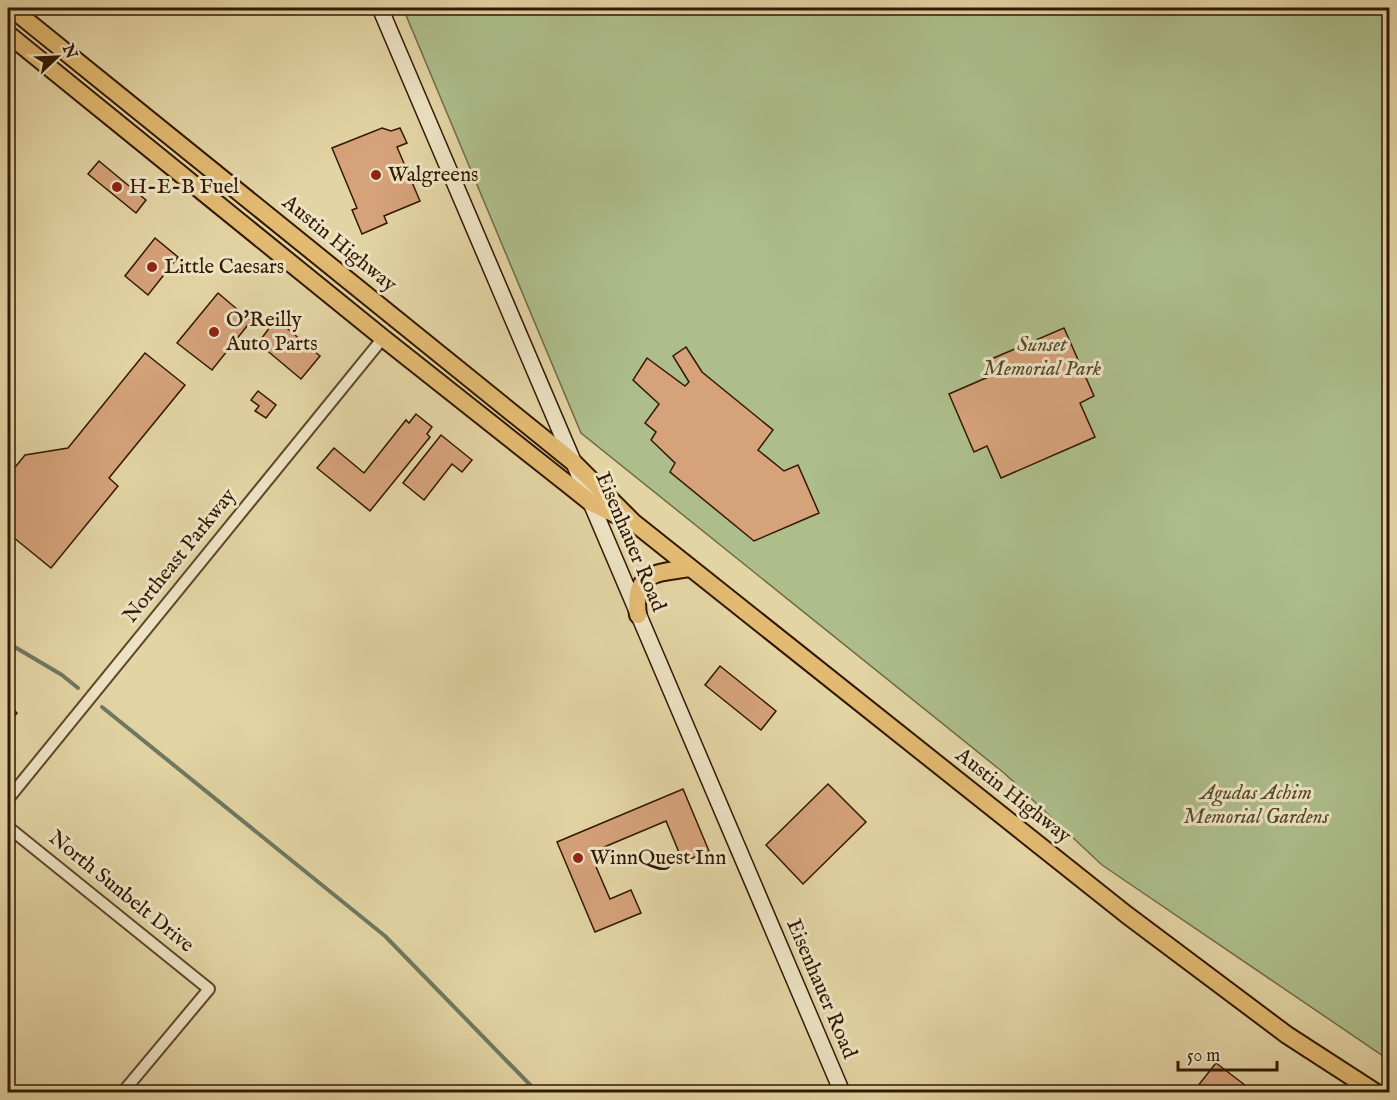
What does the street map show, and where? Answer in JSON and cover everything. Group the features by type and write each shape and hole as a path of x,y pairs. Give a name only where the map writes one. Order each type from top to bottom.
{"main road":[{"name":"Austin Highway","path":"11,8 573,462 633,522 690,568 1127,915 1287,1035 1375,1092"},
{"name":"Eisenhauer Road","path":"380,8 842,1092"},
{"path":"8,26 48,59 56,58 65,51"},
{"name":"Austin Highway","path":"8,34 383,338 590,502 633,522"},
{"path":"638,615 636,601 642,581 654,574 690,568"}],"street":[{"name":"Northeast Parkway","path":"8,799 383,338"},
{"name":"North Sunbelt Drive","path":"8,827 209,989 123,1092"}],"green space":[{"name":"Sunset Memorial Park","path":"403,8 1389,8 1389,1060 1102,865 1004,773 581,433"}],"building":[{"name":"Walgreens","path":"382,128 391,131 400,128 407,143 397,147 420,201 384,216 387,223 362,234 352,210 357,208 332,148"},
{"name":"H-E-B Fuel","path":"99,161 146,200 136,213 88,174"},
{"name":"Little Caesars","path":"155,238 178,257 148,295 125,276"},
{"name":"O'Reilly Auto Parts","path":"218,293 251,321 212,370 177,343"},
{"path":"276,319 320,356 301,379 258,343"},
{"path":"1064,328 1094,396 1080,403 1095,437 1001,478 987,446 974,452 949,394 995,374 989,360"},
{"path":"686,347 702,372 773,430 758,450 784,471 798,465 819,513 754,541 670,472 675,463 651,440 656,432 645,423 659,404 633,380 647,358 685,386 689,382 673,356"},
{"path":"145,353 185,385 109,478 118,486 51,568 8,533 8,476 25,455 68,448"},
{"path":"258,391 276,405 266,418 255,411 259,406 251,400"},
{"path":"416,414 432,427 427,434 430,437 370,511 317,468 334,448 364,473 406,420 409,423"},
{"path":"441,435 472,460 462,472 452,464 424,500 403,483"},
{"path":"720,666 776,711 761,730 705,685"},
{"path":"8,704 17,713 8,724"},
{"path":"828,784 866,822 803,884 766,845"},
{"name":"WinnQuest Inn","path":"683,789 709,851 683,862 666,821 590,853 610,899 631,890 641,913 595,932 557,842"},
{"path":"1216,1063 1254,1092 1193,1092"}],"waterway":[{"path":"8,643 62,675 78,688"},
{"path":"102,707 385,936 537,1092"}],"place":[{"name":"Walgreens","path":"376,175"},
{"name":"H-E-B Fuel","path":"117,187"},
{"name":"Little Caesars","path":"152,267"},
{"name":"O'Reilly Auto Parts","path":"214,332"},
{"name":"WinnQuest Inn","path":"578,858"}],"park label":[{"name":"Agudas Achim Memorial Gardens","path":"1256,805"}]}
